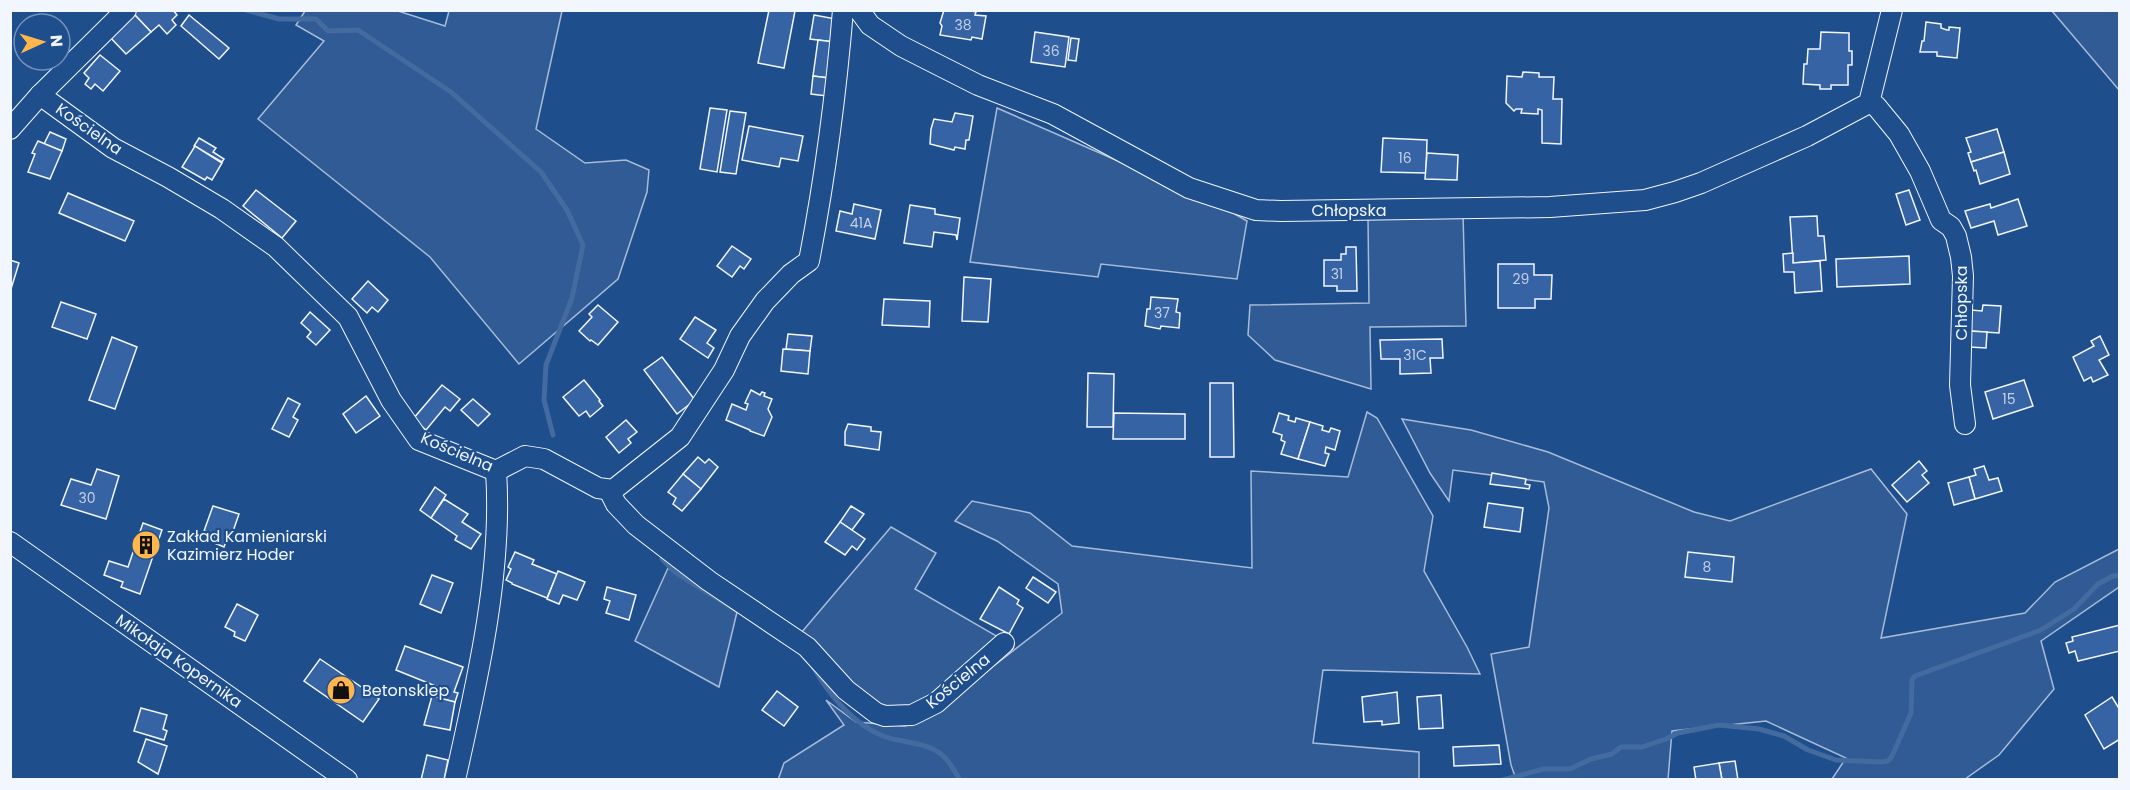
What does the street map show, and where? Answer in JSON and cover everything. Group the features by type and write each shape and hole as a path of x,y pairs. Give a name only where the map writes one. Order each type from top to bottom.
{"street":[{"path":"10,129 39,95 126,10"},
{"path":"609,489 613,490 680,437 724,370 740,336 765,301 791,274 809,261 836,95 843,10"},
{"name":"Chłopska","path":"859,10 870,25 901,46 978,85 1053,114 1189,188 1256,210 1550,207 1644,200 1701,183 1807,136 1869,103 1876,106 1899,134 1920,171 1941,220 1951,227 1956,236 1963,276 1960,385 1965,424"},
{"path":"1869,103 1892,10"},
{"name":"Kościelna","path":"39,95 113,148 222,209 276,247 348,317 391,400 418,440 496,471 525,456 544,459 598,488 609,489 616,504 636,525 709,581 807,647 846,690 876,713 885,716 912,715 936,703 1004,643"},
{"path":"455,780 489,608 498,503 496,471"},
{"name":"Mikołaja Kopernika","path":"10,542 347,780"}],"shaded area":[{"path":"305,11 398,11 445,26 449,11 562,11 536,129 585,163 626,160 649,170 647,192 618,279 519,364 430,257 258,119 324,41 296,25"},
{"path":"2052,11 2119,11 2119,90"},
{"path":"997,108 1221,206 1247,221 1237,279 1101,264 1098,277 970,262"},
{"path":"1463,214 1466,326 1370,327 1371,389 1275,360 1248,335 1250,305 1369,303 1368,218"},
{"path":"1367,412 1377,418 1433,516 1424,571 1480,674 1323,670 1313,743 1419,752 1419,779 778,780 784,763 844,725 826,700 856,722 905,726 926,718 1062,613 1058,584 997,541 955,521 972,501 1030,513 1072,546 1252,568 1251,471 1348,477"},
{"path":"1402,419 1471,430 1548,452 1694,512 1730,521 1871,469 1907,514 1881,638 2025,613 2055,582 2119,549 2119,587 2041,641 2054,689 1999,755 1965,779 1832,779 1846,758 1766,721 1672,731 1668,779 1516,779 1511,765 1491,654 1529,647 1549,508 1544,482 1453,470 1449,501 1430,473"},
{"path":"891,527 936,553 915,589 1000,638 927,701 887,711 871,706 801,633"},
{"path":"668,568 737,612 719,687 635,641"}],"building":[{"path":"136,10 173,10 177,15 172,20 176,25 167,34 159,25 151,32 133,13"},
{"path":"769,10 795,11 784,68 758,63"},
{"path":"944,10 968,10 976,12 975,15 986,16 982,39 972,37 971,40 940,35 942,26 940,23"},
{"path":"133,13 151,32 126,54 108,35"},
{"path":"189,15 229,48 219,59 181,26"},
{"path":"814,15 836,19 834,42 810,39"},
{"path":"1926,22 1941,24 1941,28 1947,30 1949,27 1960,28 1957,58 1937,56 1937,52 1920,52"},
{"path":"1035,32 1069,37 1065,67 1031,62"},
{"path":"1821,32 1849,33 1852,65 1848,65 1848,85 1831,85 1831,89 1820,89 1820,85 1803,84 1804,64 1807,64 1808,49 1820,49"},
{"path":"1071,38 1079,39 1076,61 1068,60"},
{"path":"818,40 834,42 829,78 813,76"},
{"path":"100,55 120,71 103,91 95,84 91,89 85,84 89,78 84,73"},
{"path":"1523,72 1539,73 1539,77 1554,77 1553,99 1562,99 1561,144 1542,143 1542,110 1538,109 1538,114 1521,113 1522,109 1514,111 1506,103 1507,76 1522,77"},
{"path":"813,76 829,78 827,96 811,94"},
{"path":"710,108 727,110 717,172 700,169"},
{"path":"730,111 746,113 736,174 720,172"},
{"path":"955,113 973,116 965,149 955,147 954,150 930,144 934,119 952,122"},
{"path":"749,126 803,136 798,161 781,158 779,167 742,160"},
{"path":"1997,129 2004,152 1971,162 1968,153 1971,152 1966,138"},
{"path":"50,132 66,139 62,151 44,144"},
{"path":"199,138 216,148 213,152 224,159 222,162 194,146"},
{"path":"1383,138 1427,140 1426,173 1381,172"},
{"path":"38,141 62,151 50,179 28,172 35,154 32,153"},
{"path":"195,146 222,163 212,180 207,177 205,180 182,167"},
{"path":"2004,152 2010,174 1980,184 1971,162"},
{"path":"1427,153 1458,155 1457,180 1425,179"},
{"path":"256,190 296,221 282,238 243,206"},
{"path":"1909,190 1920,220 1906,225 1896,194"},
{"path":"68,193 134,221 125,241 59,213"},
{"path":"2018,199 2027,226 1998,235 1994,221 1971,228 1965,211 1990,204 1991,208"},
{"path":"854,204 881,210 875,239 836,231 840,211 852,214"},
{"path":"910,205 935,209 935,214 960,218 957,240 956,235 934,232 932,247 904,243"},
{"path":"1817,216 1818,236 1824,236 1826,260 1793,263 1790,217"},
{"path":"732,246 751,259 744,269 740,266 732,277 717,266"},
{"path":"1346,247 1356,247 1357,291 1337,291 1337,286 1324,286 1324,260 1341,260 1341,254 1346,254"},
{"path":"1793,253 1793,263 1820,261 1822,291 1795,293 1794,272 1784,272 1783,254"},
{"path":"1909,256 1910,284 1837,287 1836,259"},
{"path":"10,260 19,263 11,289 10,289"},
{"path":"1498,264 1534,264 1534,275 1552,275 1551,299 1535,299 1535,308 1498,308"},
{"path":"964,277 991,279 988,322 962,321"},
{"path":"368,281 388,300 378,312 372,307 367,313 352,299"},
{"path":"1151,297 1178,299 1176,312 1180,313 1179,328 1161,326 1160,329 1145,326"},
{"path":"884,299 930,301 929,327 882,325"},
{"path":"61,302 96,314 87,339 52,327"},
{"path":"598,305 618,322 598,345 579,331 592,317 589,314"},
{"path":"1983,305 2001,306 1999,333 1969,331 1971,310 1982,311"},
{"path":"310,312 330,330 316,345 307,337 311,332 301,323"},
{"path":"695,317 716,330 707,343 714,348 708,358 680,339"},
{"path":"1969,331 1987,332 1986,348 1970,347"},
{"path":"788,334 812,336 810,351 786,349"},
{"path":"2100,336 2109,355 2099,360 2108,375 2093,382 2091,377 2084,381 2073,357 2094,346 2091,341"},
{"path":"112,337 137,347 115,409 89,400"},
{"path":"1442,339 1443,358 1430,358 1431,373 1400,374 1400,359 1381,359 1380,340"},
{"path":"783,349 810,351 808,374 781,371"},
{"path":"662,357 695,400 677,414 644,370"},
{"path":"1088,373 1114,374 1113,427 1087,427"},
{"path":"584,380 603,406 590,417 586,411 579,416 563,397"},
{"path":"2024,380 2033,406 1993,419 1985,392"},
{"path":"1210,383 1233,383 1234,457 1210,457"},
{"path":"442,385 460,399 450,411 445,407 426,430 413,419"},
{"path":"751,390 760,395 762,392 765,393 764,396 772,399 768,409 772,417 764,436 726,420 732,404 746,410 748,404 745,403"},
{"path":"366,396 380,416 356,433 343,414"},
{"path":"288,398 300,404 293,417 298,420 289,437 272,429"},
{"path":"473,399 490,414 478,426 461,410"},
{"path":"1114,413 1185,414 1185,439 1113,439"},
{"path":"1279,413 1289,416 1288,420 1295,422 1296,418 1310,422 1298,459 1281,454 1285,442 1281,440 1282,435 1273,432"},
{"path":"626,420 637,432 628,439 631,443 619,453 606,437"},
{"path":"1310,422 1323,426 1322,430 1329,432 1331,428 1340,431 1335,450 1326,447 1325,453 1329,454 1325,466 1298,459"},
{"path":"848,424 871,427 871,431 881,432 879,450 845,445 845,432"},
{"path":"698,457 705,463 709,459 718,467 701,489 683,474"},
{"path":"1919,461 1927,471 1922,475 1929,483 1907,502 1892,485"},
{"path":"1984,466 1989,480 1998,478 2002,491 1975,499 1969,477 1976,475 1974,469"},
{"path":"97,469 119,476 106,519 61,505 71,479 91,485"},
{"path":"1492,473 1526,479 1525,484 1530,485 1529,489 1490,484"},
{"path":"683,474 701,489 682,511 673,504 676,498 668,492"},
{"path":"1969,477 1975,499 1954,505 1948,483"},
{"path":"435,487 446,495 431,518 420,510"},
{"path":"444,499 468,514 462,522 481,534 471,549 455,540 457,536 431,518"},
{"path":"1488,503 1523,508 1520,532 1484,527"},
{"path":"213,506 239,514 230,540 227,539 224,547 212,542 215,534 204,531"},
{"path":"851,506 864,514 852,530 840,522"},
{"path":"840,522 865,539 857,550 852,546 845,555 825,542"},
{"name":"Zakład Kamieniarski Kazimierz Hoder","path":"143,523 162,530 140,594 121,587 123,582 104,575 109,561 128,567"},
{"path":"515,552 534,560 532,564 557,574 547,598 506,580 511,569 508,567"},
{"path":"1688,552 1734,557 1732,582 1685,577"},
{"path":"558,571 585,582 577,600 563,595 559,604 547,599"},
{"path":"432,575 453,583 441,613 420,604"},
{"path":"1033,577 1056,592 1048,603 1026,588"},
{"path":"607,587 636,595 629,620 606,613 610,601 604,599"},
{"path":"999,587 1019,600 1017,604 1023,608 1009,634 980,619"},
{"path":"237,604 258,615 245,641 234,636 235,632 225,627"},
{"path":"2120,625 2120,651 2078,661 2075,651 2069,653 2066,643 2073,641 2072,637"},
{"path":"405,646 463,667 454,692 458,693 455,702 434,697 438,687 396,670"},
{"name":"Betonsklep","path":"320,659 379,699 363,722 304,681"},
{"path":"777,691 798,707 784,726 762,710"},
{"path":"1397,692 1399,723 1382,725 1382,721 1364,722 1362,697"},
{"path":"1441,695 1443,728 1419,729 1417,697"},
{"path":"432,696 455,702 450,730 424,725"},
{"path":"2112,697 2120,710 2120,739 2104,749 2085,715"},
{"path":"141,708 167,715 163,729 167,731 164,740 134,731"},
{"path":"146,739 167,746 158,774 138,762"},
{"path":"1499,745 1501,764 1454,766 1453,747"},
{"path":"427,755 448,760 444,780 421,780"},
{"path":"1735,761 1738,780 1722,780 1719,763"},
{"path":"1719,763 1722,780 1696,780 1694,767"}],"waterway":[{"path":"246,10 279,19 316,19 328,31 358,30 451,92 541,172 567,210 583,245 572,298 546,365 544,400 553,435"},
{"path":"662,559 676,573 729,606"},
{"path":"1503,780 1543,769 1570,769 1591,759 1612,754 1621,747 1642,747 1678,733 1719,725 1759,729 1784,736 1808,750 1836,760 1888,761 1911,713 1912,680 1915,676 2041,630 2074,609 2098,584 2120,575"},
{"path":"812,665 833,696 861,723 891,739 934,749 947,760 960,780"}],"place":[{"name":"Zakład Kamieniarski Kazimierz Hoder","path":"146,545"},
{"name":"Betonsklep","path":"341,690"}]}
